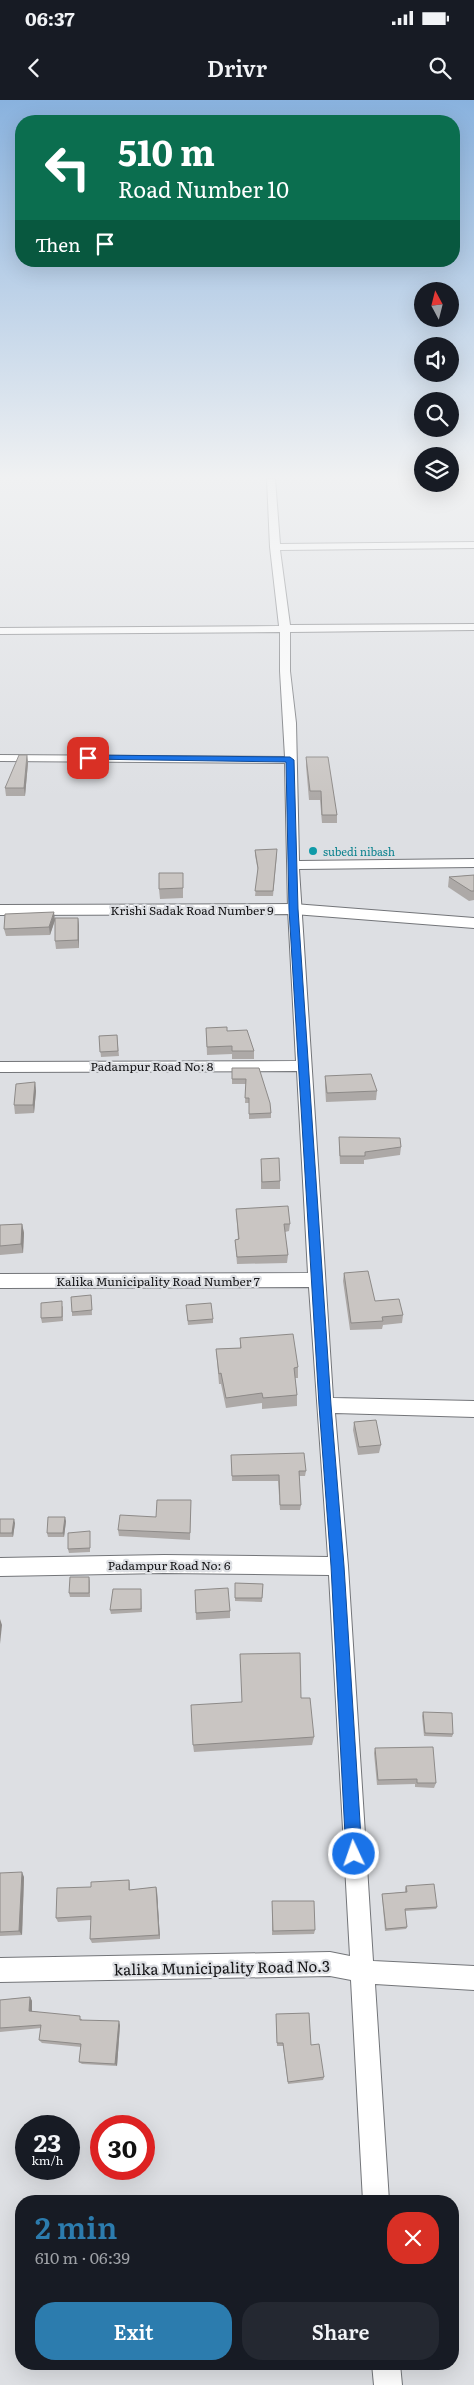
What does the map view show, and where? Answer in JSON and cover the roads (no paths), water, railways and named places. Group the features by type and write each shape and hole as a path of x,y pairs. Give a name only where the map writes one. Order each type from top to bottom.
{"street":[{"path":"280,586 285,629 285,671 290,723 294,909 325,1405 338,1566 360,1969 376,2195"},
{"path":"0,632 474,627"},
{"path":"0,758 290,760"},
{"path":"293,865 474,863"},
{"name":"Krishi Sadak Road Number 9","path":"0,910 294,909 474,923"},
{"name":"Padampur Road No: 8","path":"0,1066 305,1066"},
{"name":"Kalika Municipality Road Number 7","path":"0,1281 317,1280"},
{"path":"325,1405 474,1409"},
{"name":"Padampur Road No: 6","path":"0,1567 164,1564 338,1566"},
{"name":"kalika Municipality Road No.3","path":"0,1970 330,1964 382,1974 474,1978"},
{"path":"387,2370 388,2385"}],"place":[{"name":"subedi nibash","path":"313,851"}]}
